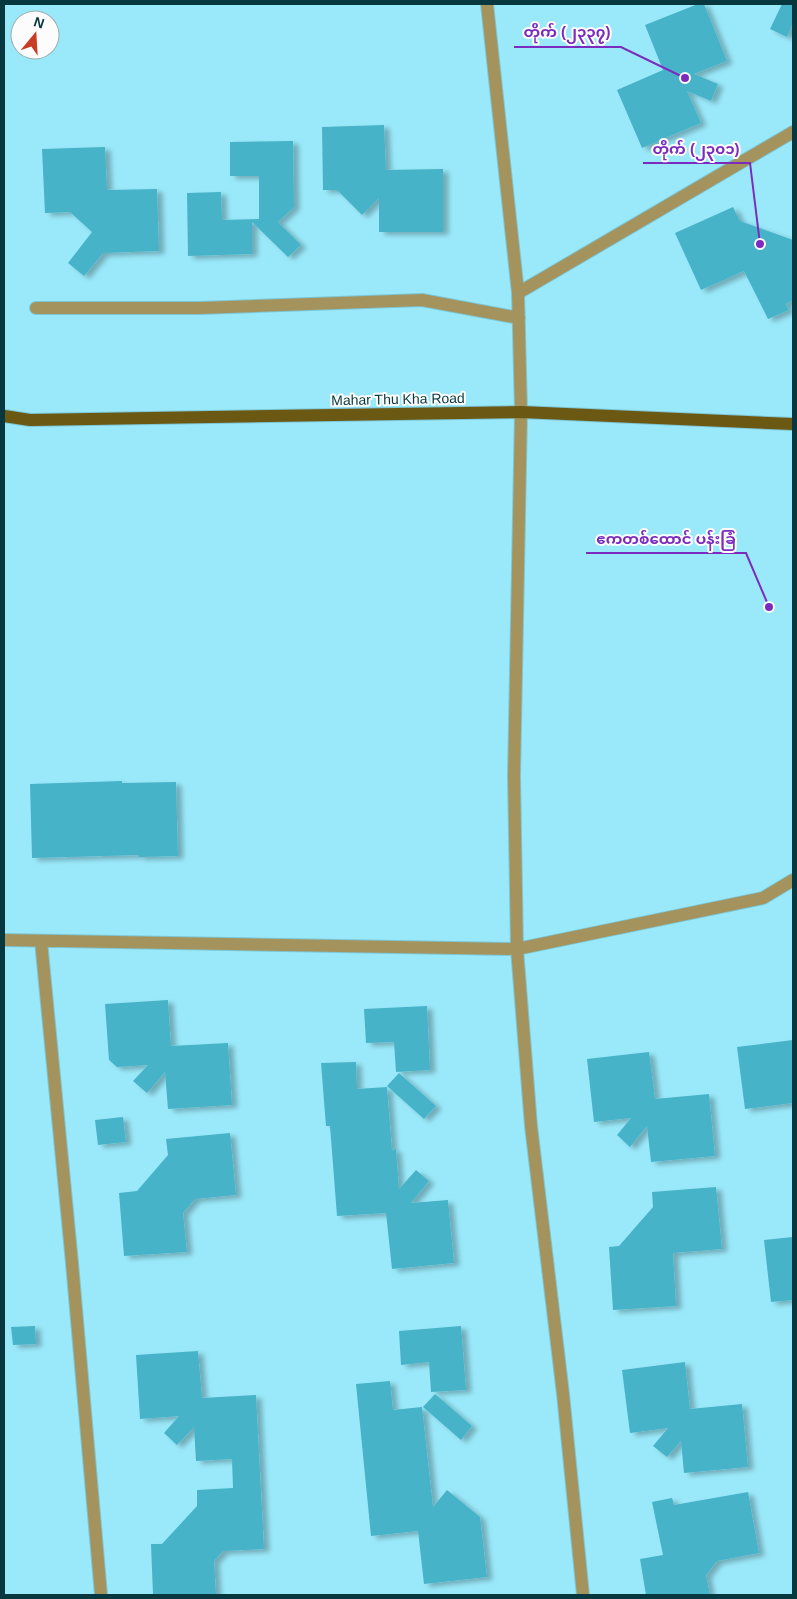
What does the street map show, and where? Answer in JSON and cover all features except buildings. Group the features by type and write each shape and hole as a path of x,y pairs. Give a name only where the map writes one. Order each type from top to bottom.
{"main road":[{"name":"Mahar Thu Kha Road","path":"4,416 30,420 521,412 793,424"}],"street":[{"path":"487,4 518,293 519,318 521,412 514,776 517,949 531,1126 562,1385 583,1595"},
{"path":"518,293 793,132"},
{"path":"36,308 200,308 422,300 519,318"},
{"path":"4,940 517,949 763,898 793,880"},
{"path":"41,941 101,1595"}],"place":[{"name":"တိုက် (၂၃၃၇)","path":"685,78"},
{"name":"တိုက် (၂၃၀၁)","path":"760,244"},
{"name":"ဧကတစ်ထောင် ပန်းခြံ","path":"769,607"}]}
